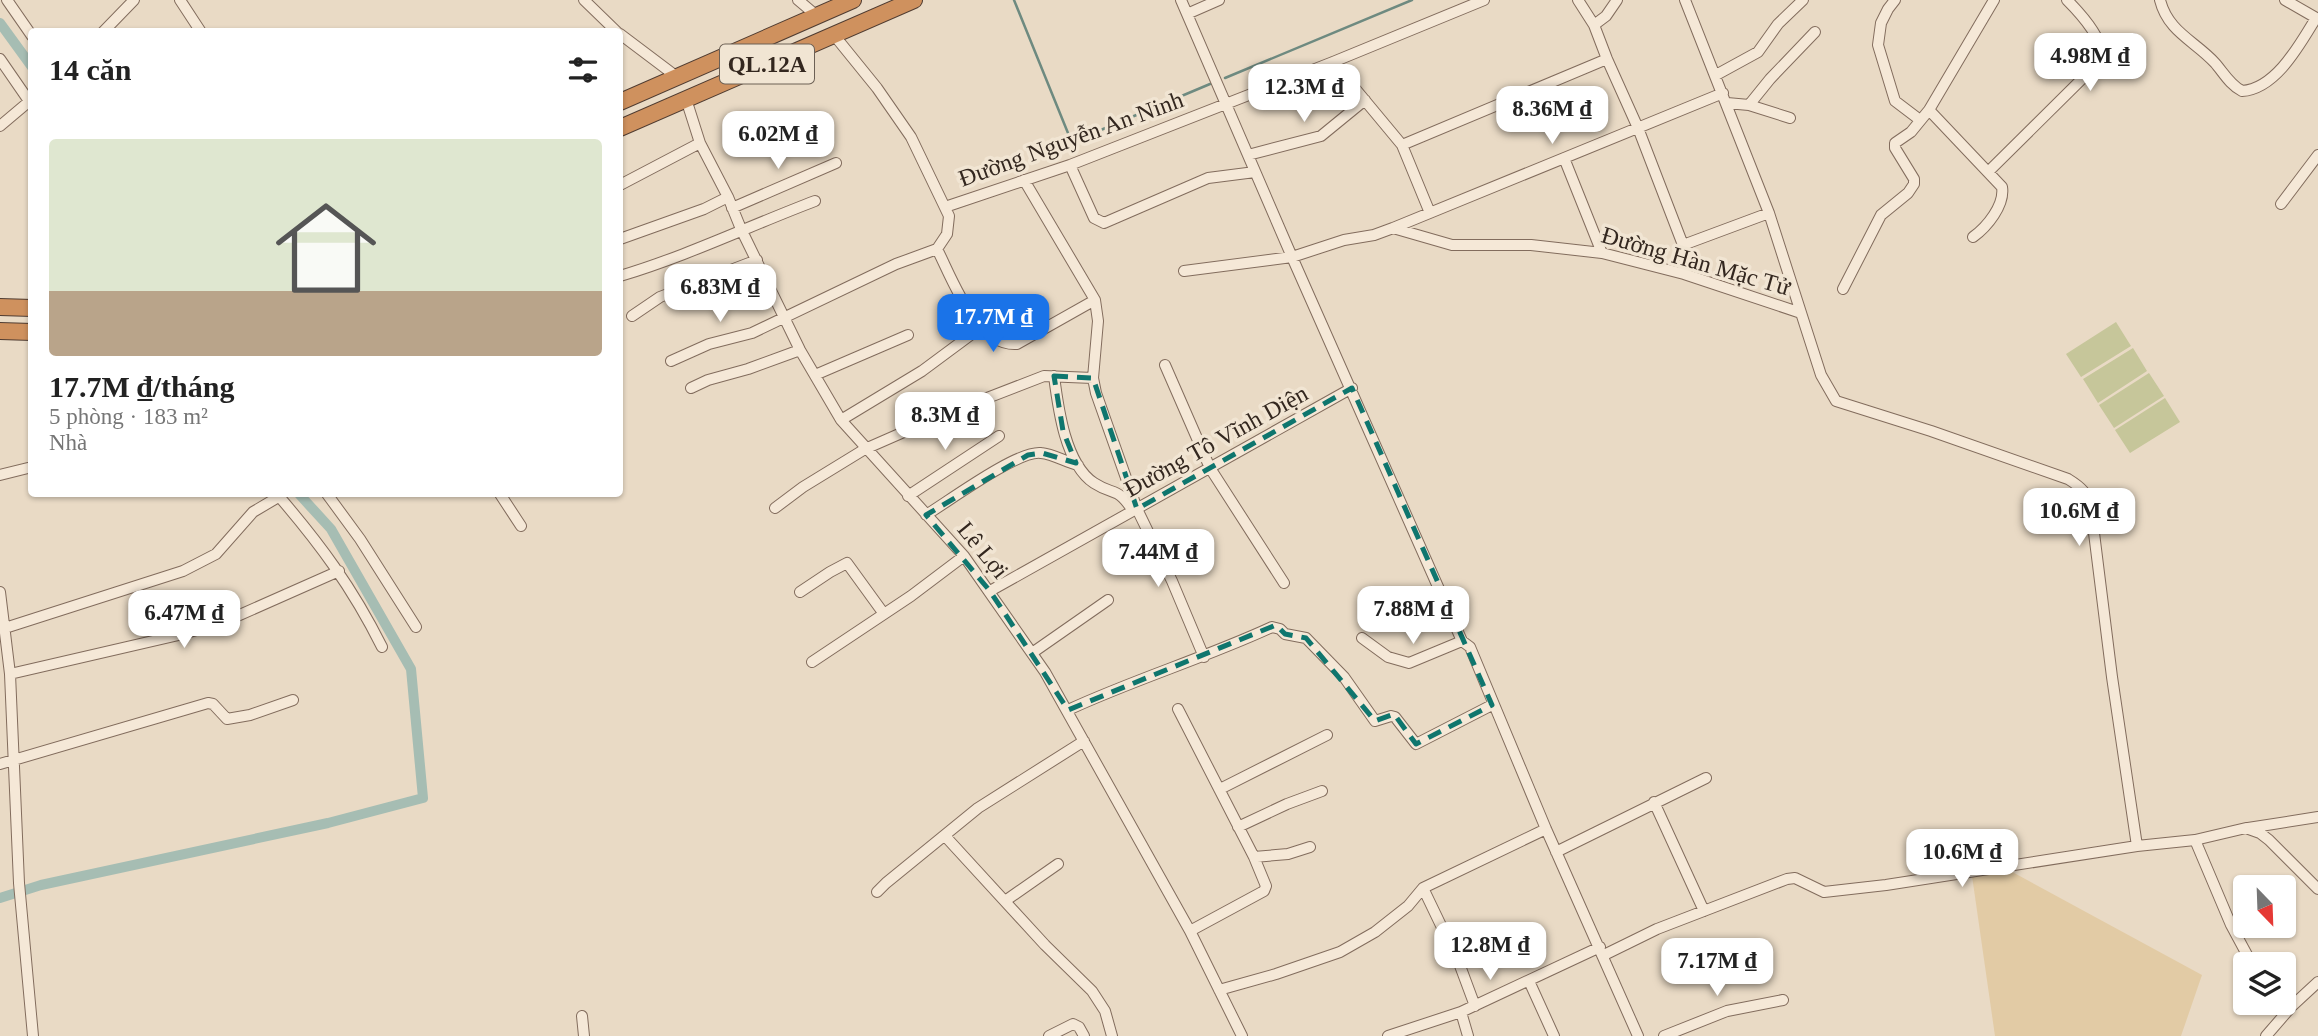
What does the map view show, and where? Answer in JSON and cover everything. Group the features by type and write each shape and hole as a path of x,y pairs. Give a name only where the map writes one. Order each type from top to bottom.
{"highway":[{"name":"QL.12A","path":"623,101 853,0"},
{"name":"QL.12A","path":"623,127 909,1"},
{"path":"677,77 686,99"},
{"path":"0,307 26,308 25,332 0,331"}],"street":[{"path":"6,0 28,30"},
{"path":"107,28 134,0"},
{"path":"180,0 198,28"},
{"path":"798,0 817,16"},
{"path":"1181,0 1462,641 1470,647 1492,705 1638,1036"},
{"path":"1187,13 1219,0"},
{"name":"Đường Nguyễn An Ninh","path":"945,207 1070,165 1484,0"},
{"path":"1577,0 1594,25 1638,128 1683,245 1684,274"},
{"path":"1594,25 1606,16 1617,0"},
{"path":"1685,0 1769,213 1821,375 1836,401 2068,479 2086,493 2091,509 2137,846"},
{"path":"1716,75 1758,52 1778,24 1803,0"},
{"path":"1894,0 1881,23 1878,46 1895,101 1920,120"},
{"path":"1843,289 1881,215 1913,188 1914,179 1894,144 1910,132 1929,110 1994,0"},
{"path":"2067,0 2084,18 2103,54"},
{"path":"2160,0 2163,10 2177,29 2213,60 2231,83 2242,91 2260,86 2279,70 2317,18 2285,0"},
{"path":"589,2 612,28"},
{"path":"602,28 607,23"},
{"path":"1749,105 1815,32"},
{"path":"671,361 700,347 752,332 896,264 937,249 949,227 949,216 906,128 834,35"},
{"path":"623,37 677,77"},
{"path":"1988,172 2094,67 2103,54 2116,51 2133,39"},
{"path":"0,59 28,97"},
{"path":"1402,145 1607,59"},
{"path":"1333,62 1402,145 1430,213"},
{"path":"1184,271 1292,257 1344,240 1374,235 1638,128 1725,98 1790,118"},
{"name":"Lê Lợi","path":"686,99 701,143 741,229 800,350 841,420 964,556 1032,653 1068,710 1190,931 1242,1036"},
{"path":"1248,155 1321,136 1365,100"},
{"path":"0,127 28,102"},
{"path":"1929,110 2002,187 2003,192 1990,221 1973,237"},
{"path":"623,183 701,143"},
{"path":"2281,204 2318,155"},
{"path":"1564,158 1602,253"},
{"path":"623,238 836,163"},
{"path":"1070,165 1094,218 1104,223 1208,178 1255,172"},
{"path":"1024,180 1088,284 1095,300 1098,320 1093,378 1135,510 1172,581 1204,657"},
{"path":"623,275 693,251 741,229 815,201"},
{"path":"1683,245 1769,213"},
{"name":"Đường Hàn Mặc Tử","path":"1393,228 1452,245 1531,245 1602,253 1684,274 1801,313"},
{"path":"937,249 980,328 1007,344 1017,344 1095,300"},
{"path":"632,316 660,297 757,260"},
{"path":"841,420 936,362 980,328"},
{"path":"815,375 908,335"},
{"path":"691,388 800,350"},
{"path":"1165,365 1210,468 1283,583"},
{"path":"775,508 803,487 865,449 938,417 1044,376 1093,378"},
{"path":"1054,376 1063,430 1078,465 1093,483 1122,496 1135,510"},
{"name":"Đường Tô Vĩnh Diện","path":"990,591 1352,388"},
{"path":"908,496 999,436"},
{"path":"926,515 984,478 1028,455 1042,453 1078,465"},
{"path":"0,475 28,468"},
{"path":"5,628 183,571 216,554 253,512 276,497"},
{"path":"281,497 316,538 339,571 382,647"},
{"path":"329,497 347,519 416,627"},
{"path":"502,497 521,526"},
{"path":"812,662 964,556"},
{"path":"800,593 830,572 847,564 884,614"},
{"path":"10,674 116,651 226,621 339,571"},
{"path":"0,592 5,628 4,660 10,674 19,883 33,1036"},
{"path":"1032,653 1108,600"},
{"path":"1068,710 1107,692 1204,657 1272,627 1291,636 1302,636 1344,677 1375,721 1395,716 1416,744 1492,705"},
{"path":"1362,638 1388,657 1409,663 1462,641"},
{"path":"0,764 208,703 213,704 227,719 250,715 293,700"},
{"path":"1178,709 1254,857 1265,880 1266,889 1190,931"},
{"path":"1220,789 1326,735"},
{"path":"877,892 995,796 1084,740"},
{"path":"1556,852 1706,778"},
{"path":"1238,827 1322,791"},
{"path":"1654,802 1704,911"},
{"path":"1388,1036 1461,1012 1529,981 1787,878 1795,877 1824,892 1886,885 2137,846 2195,840 2246,828 2318,817"},
{"path":"2246,828 2269,840 2318,889"},
{"path":"1219,990 1276,974 1349,948 1408,906 1423,888 1546,829"},
{"path":"945,836 1099,1000 1112,1036"},
{"path":"2195,840 2231,925 2246,952"},
{"path":"1254,857 1287,854 1310,848"},
{"path":"1005,901 1058,864"},
{"path":"1423,888 1459,963 1475,1006"},
{"path":"1529,981 1554,1036"},
{"path":"2296,997 2318,982"},
{"path":"1664,1036 1727,1011 1783,1000"},
{"path":"1461,1012 1468,1036"},
{"path":"2266,1036 2280,1015"},
{"path":"582,1016 584,1036"},
{"path":"1049,1036 1073,1024 1079,1027 1084,1036"}],"highlighted area":[{"path":"1054,376 1093,378 1137,509 1352,388 1492,705 1416,744 1394,714 1375,721 1306,638 1285,634 1276,625 1068,710 990,591 926,515 1028,455 1042,453 1076,463 1063,431"}],"green space":[{"path":"2116,322 2131,346 2081,377 2066,354"},
{"path":"2133,348 2147,371 2098,403 2083,379"},
{"path":"2149,373 2164,396 2114,428 2099,405"},
{"path":"2165,398 2180,422 2130,453 2115,430"}],"sand":[{"path":"1968,848 2202,975 2181,1036 1995,1036"}],"waterway":[{"path":"1014,0 1070,138 1077,140 1210,84"},
{"path":"1225,78 1412,0"},
{"path":"0,23 28,62"},
{"path":"0,898 41,885 328,823 423,798 411,669 331,529 302,497"}]}
